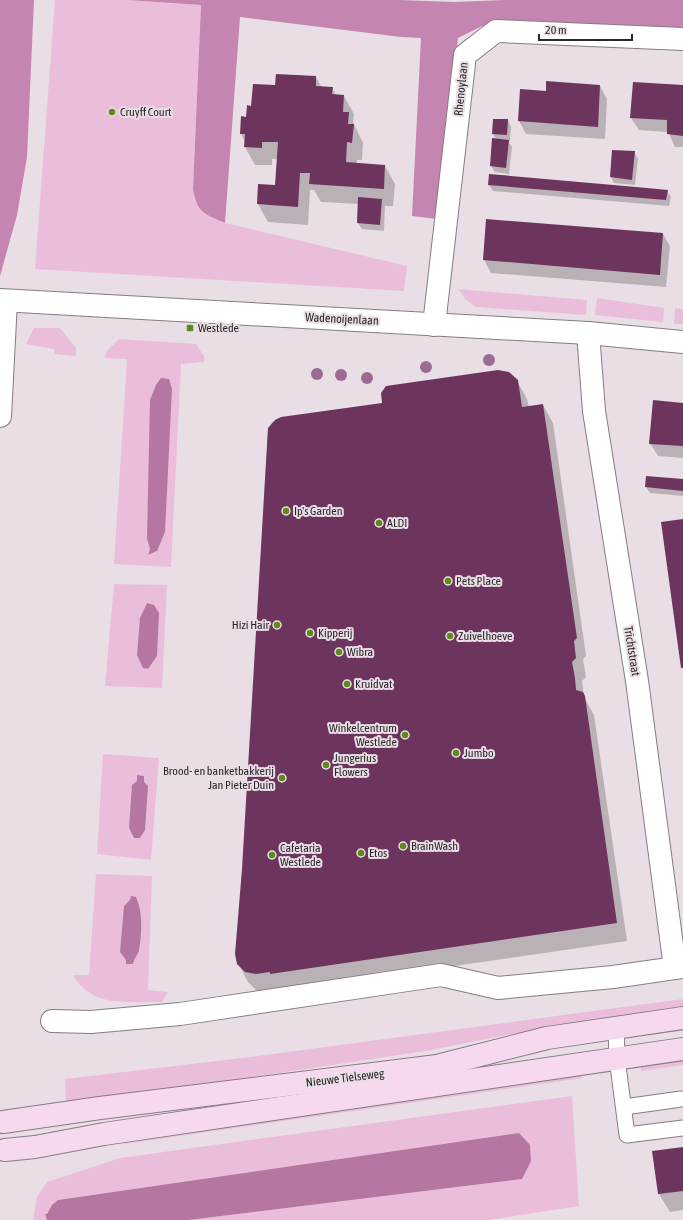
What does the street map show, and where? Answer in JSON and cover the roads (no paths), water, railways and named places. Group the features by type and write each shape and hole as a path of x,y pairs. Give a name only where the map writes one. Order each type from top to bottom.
{"main road":[{"name":"Nieuwe Tielseweg","path":"2,1119 437,1066 547,1038 683,1018"},
{"name":"Nieuwe Tielseweg","path":"2,1156 617,1058 683,1049"},
{"path":"2,1119 6,1133 2,1156"}],"street":[{"name":"Rhenoylaan","path":"434,325 464,55 496,31 683,39"},
{"name":"Wadenoijenlaan","path":"3,300 588,333 683,342"},
{"path":"0,416 3,300"},
{"name":"Trichtstraat","path":"588,333 594,411 637,681 679,968"},
{"path":"52,1021 91,1022 180,1014 441,975 498,988 613,977 679,968"}],"lane":[{"path":"616,1027 617,1058 627,1135 683,1128"},
{"path":"624,1107 681,1099"}],"place":[{"name":"Cruyff Court","path":"112,112"},
{"name":"Westlede","path":"190,328"},
{"name":"Ip's Garden","path":"286,511"},
{"name":"ALDI","path":"379,523"},
{"name":"Pets Place","path":"448,581"},
{"name":"Hizi Hair","path":"277,625"},
{"name":"Kipperij","path":"310,633"},
{"name":"Zuivelhoeve","path":"450,636"},
{"name":"Wibra","path":"339,652"},
{"name":"Kruidvat","path":"347,684"},
{"name":"Winkelcentrum Westlede","path":"405,735"},
{"name":"Jumbo","path":"456,753"},
{"name":"Jungerius Flowers","path":"326,765"},
{"name":"Brood- en banketbakkerij Jan Pieter Duin","path":"282,778"},
{"name":"BrainWash","path":"403,846"},
{"name":"Etos","path":"361,853"},
{"name":"Cafetaria Westlede","path":"272,855"}]}
